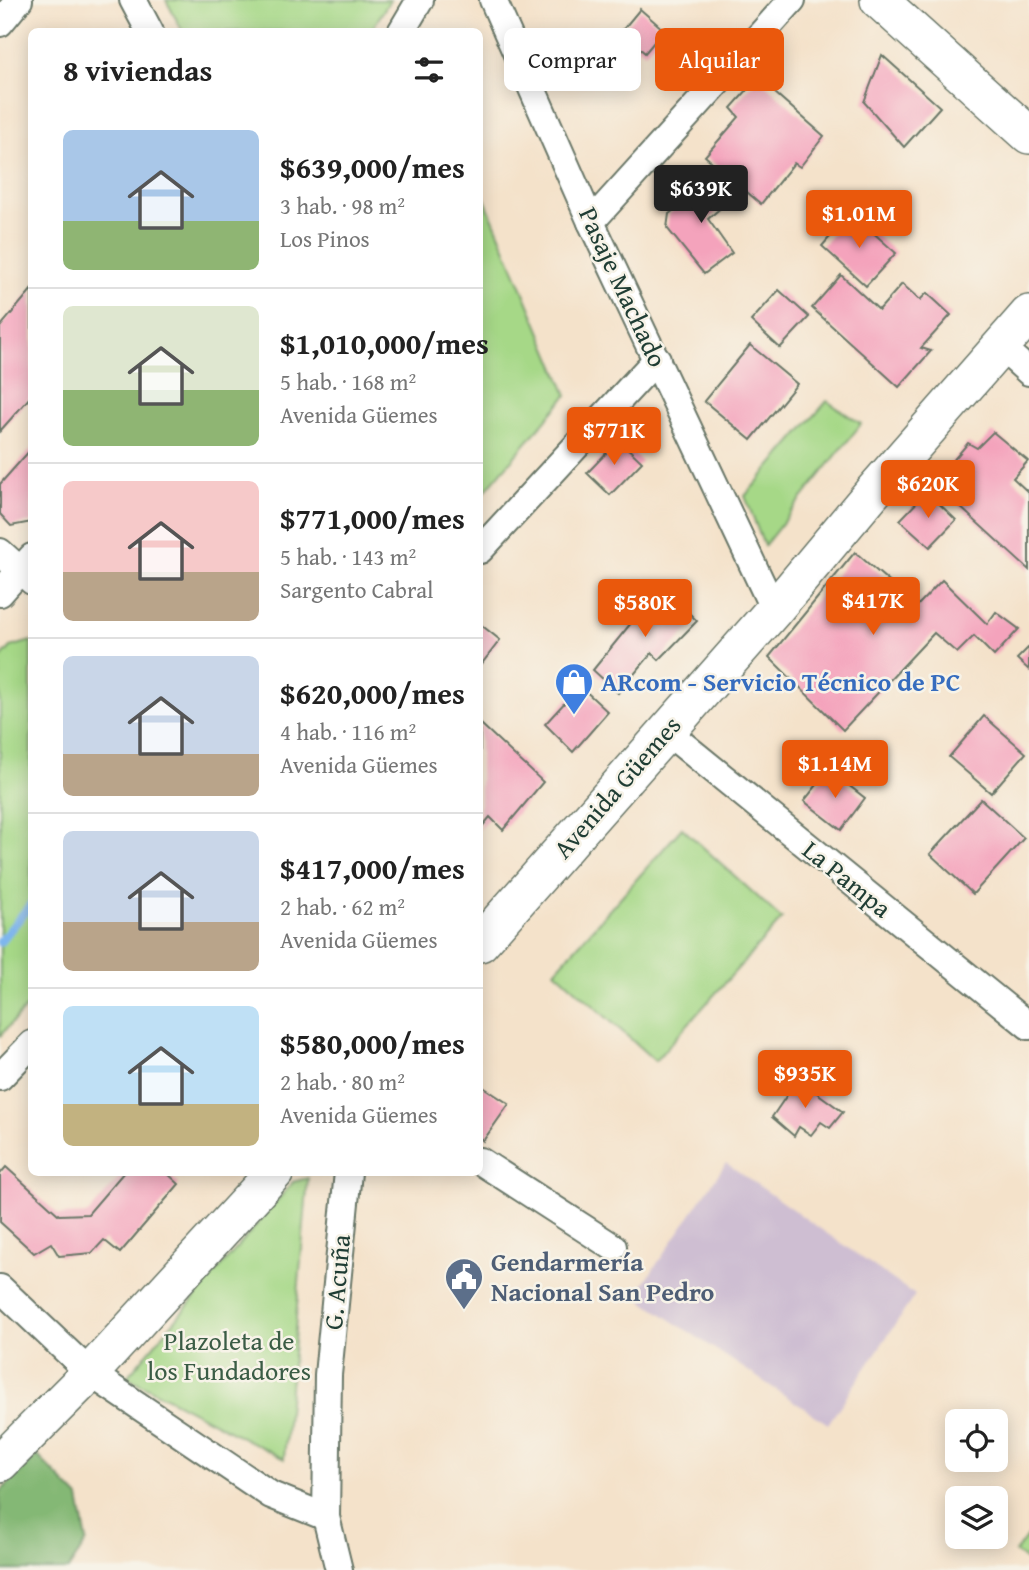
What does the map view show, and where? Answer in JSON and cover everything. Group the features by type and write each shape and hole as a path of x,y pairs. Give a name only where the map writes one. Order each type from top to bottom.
{"main road":[{"path":"879,0 1029,135"},
{"name":"Avenida Güemes","path":"483,940 774,610 871,494 1029,314"},
{"path":"0,1463 90,1373 271,1176"}],"street":[{"path":"0,23 19,0"},
{"path":"133,0 148,28"},
{"path":"403,28 420,0"},
{"name":"Pasaje Machado","path":"493,0 591,222 774,610"},
{"path":"591,222 792,0"},
{"path":"1002,347 1029,372"},
{"path":"483,547 657,359"},
{"path":"0,552 28,569 0,593"},
{"name":"La Pampa","path":"667,730 1029,1026"},
{"path":"0,1077 28,1048"},
{"path":"483,1163 613,1247"},
{"name":"G. Acuña","path":"339,1570 326,1517 328,1374 348,1176"},
{"path":"0,1288 90,1373 271,1495 326,1517"}],"shaded area":[{"path":"726,1163 915,1295 828,1424 635,1296"}],"green space":[{"path":"166,0 390,0 373,28 181,28"},
{"path":"483,195 567,395 483,493"},
{"path":"827,401 861,424 764,546 745,496"},
{"path":"28,642 28,1005 0,1036 0,659 11,647"},
{"path":"682,828 782,919 655,1061 555,971"},
{"name":"Plazoleta de los Fundadores","path":"308,1178 284,1459 127,1377 293,1182"},
{"path":"37,1455 79,1498 87,1541 68,1570 0,1570 0,1492"},
{"path":"1029,1534 1029,1562 1015,1552"}],"building":[{"path":"640,9 662,28 655,28 655,41 645,53 641,50 641,28 624,28"},
{"path":"882,55 940,107 904,147 864,102"},
{"path":"746,91 773,91 824,136 800,167 794,163 761,204 705,156 739,117 731,108"},
{"path":"717,175 733,197 708,219 732,253 704,274 667,228 669,214"},
{"path":"851,213 896,253 866,286 822,246"},
{"path":"841,275 879,310 902,284 920,300 927,293 951,315 921,348 931,351 899,387 812,308"},
{"path":"779,290 809,317 780,348 751,321"},
{"path":"28,294 28,400 0,431 0,327"},
{"path":"750,345 797,384 751,440 704,401"},
{"path":"993,432 1028,461 1013,478 1029,493 1029,570 934,483 968,443 977,448"},
{"path":"619,440 642,462 610,495 587,473"},
{"path":"28,452 28,523 11,526 0,514 0,484"},
{"path":"927,492 956,520 930,547 900,520"},
{"path":"855,552 917,606 942,580 987,624 996,612 1019,629 994,656 974,636 957,653 934,633 843,730 769,657"},
{"path":"664,588 697,621 659,660 652,653 618,693 593,670 640,612"},
{"path":"483,626 500,640 483,662"},
{"path":"1029,647 1029,670 1017,659"},
{"path":"580,686 608,712 573,752 545,724"},
{"path":"984,716 1026,753 991,793 949,757"},
{"path":"483,726 543,782 503,830 490,817 483,825"},
{"path":"829,770 865,798 841,830 804,801"},
{"path":"981,799 1024,838 973,894 930,854"},
{"path":"798,1079 843,1112 830,1128 821,1122 811,1135 799,1127 794,1136 772,1117"},
{"path":"483,1087 509,1104 483,1141"},
{"path":"6,1167 59,1215 88,1214 121,1176 170,1176 179,1184 120,1253 104,1240 92,1253 59,1256 51,1243 34,1253 0,1222 0,1174"}],"waterway":[{"path":"0,942 28,908"}],"place":[{"name":"ARcom - Servicio Técnico de PC","path":"574,716"},
{"name":"Gendarmería Nacional San Pedro","path":"464,1311"}]}
